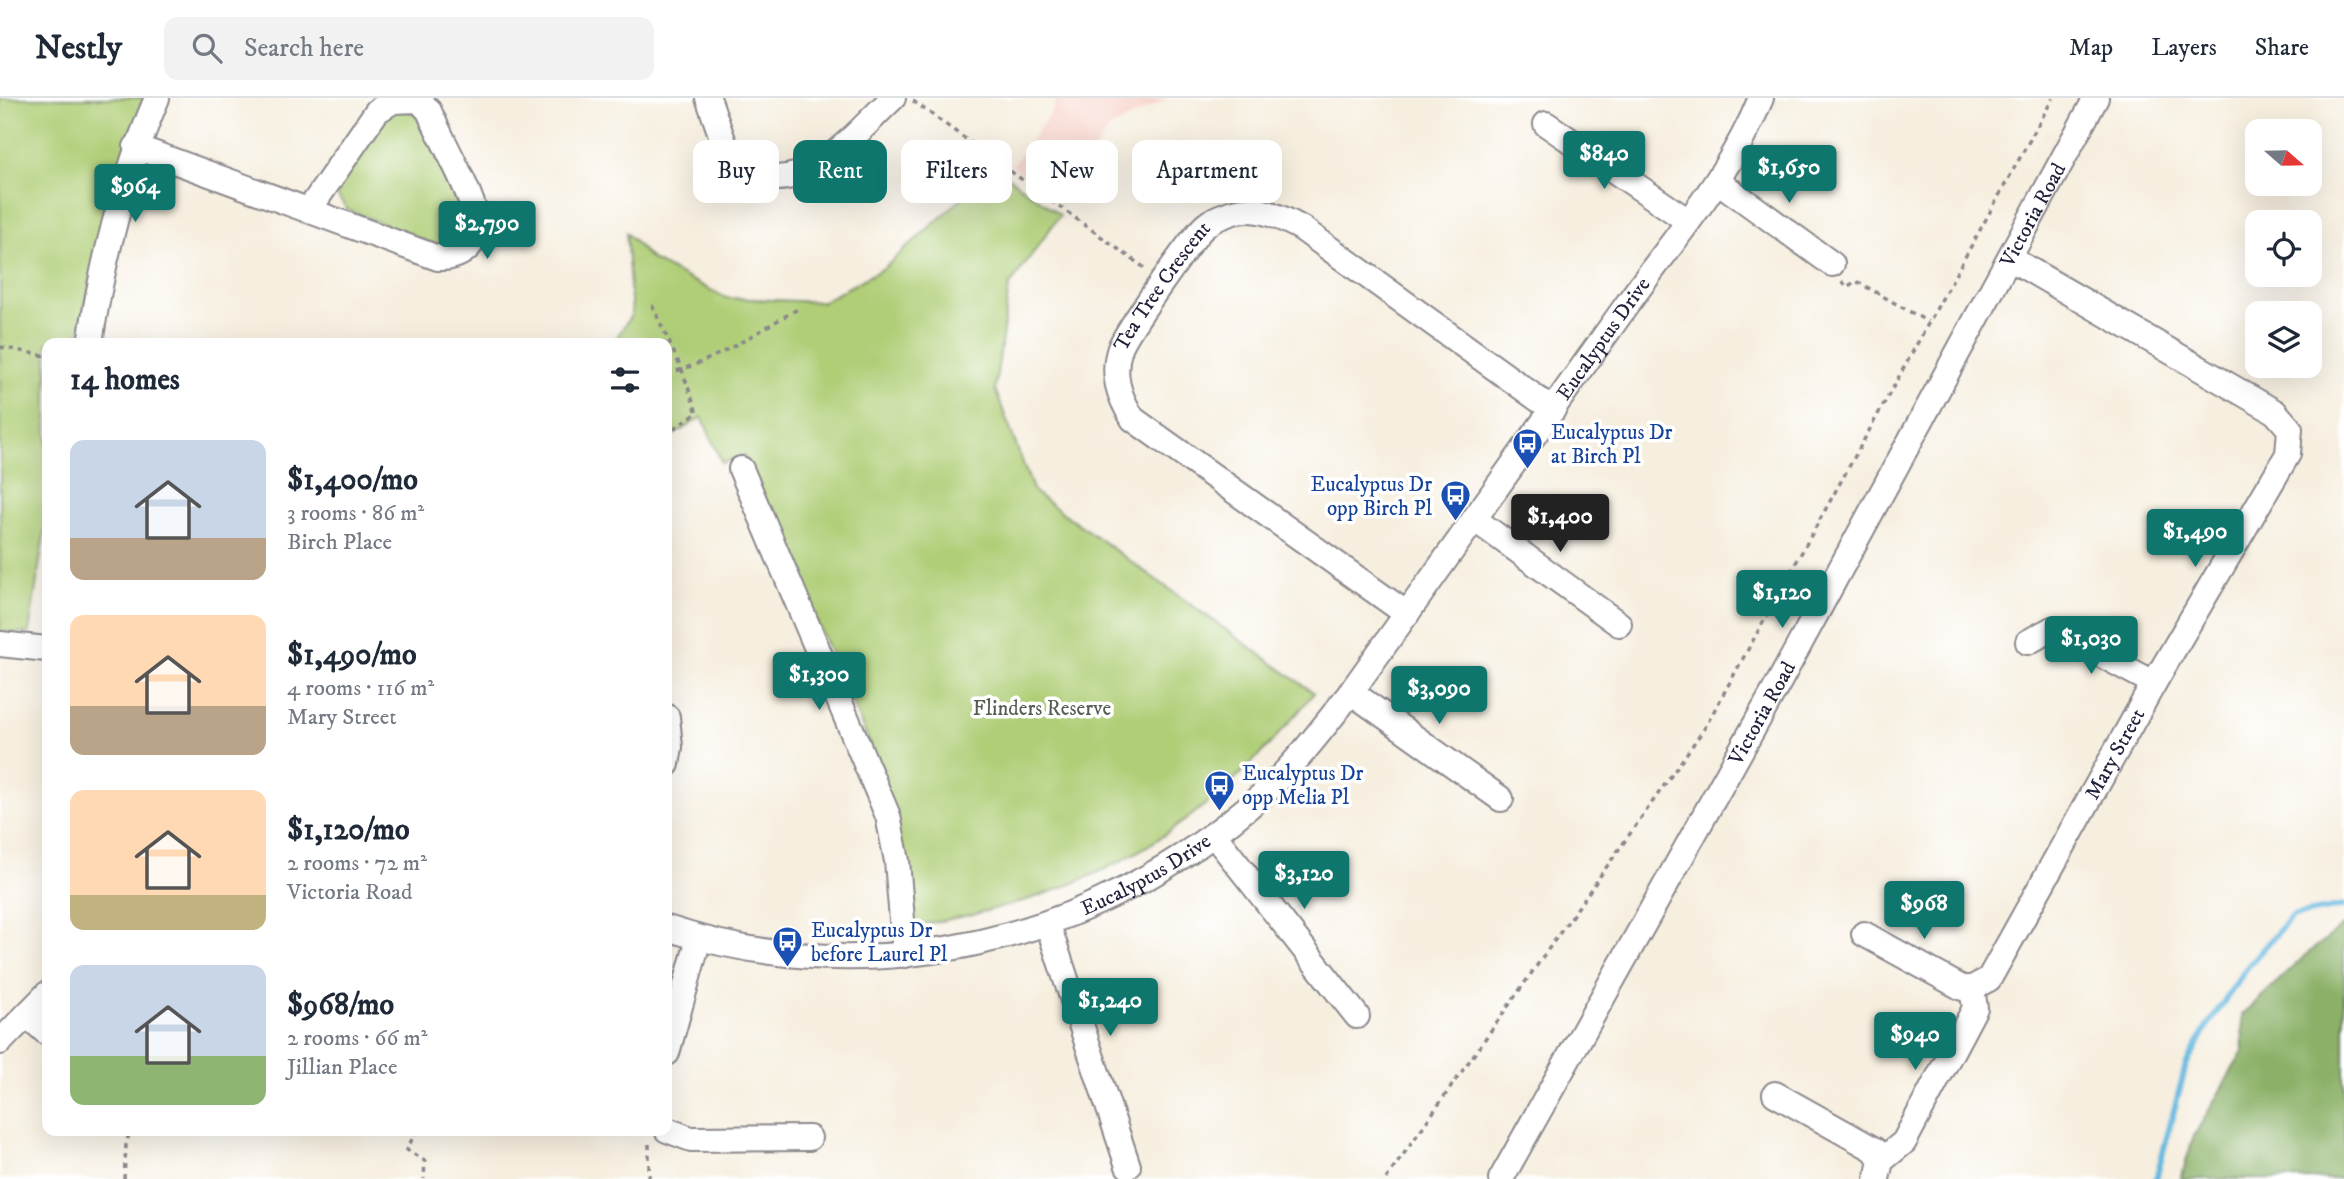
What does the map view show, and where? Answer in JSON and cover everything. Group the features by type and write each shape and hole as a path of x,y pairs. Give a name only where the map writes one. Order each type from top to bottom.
{"street":[{"path":"91,338 114,215 136,147 157,98"},
{"path":"708,98 736,164 754,174 774,179 792,178 813,170 894,98"},
{"name":"Eucalyptus Drive","path":"672,930 743,948 818,957 905,955 986,943 1048,925 1130,887 1214,835 1262,795 1311,744 1351,692 1688,221 1719,182 1747,134 1762,98"},
{"name":"Victoria Road","path":"1503,1179 1772,696 2011,260 2096,98"},
{"path":"136,147 439,258 450,258 468,248 474,240 477,228 473,208 429,111 419,100 393,101 377,111 309,210"},
{"path":"1546,124 1688,221"},
{"path":"1719,182 1832,264"},
{"name":"Tea Tree Crescent","path":"1407,614 1133,419 1120,399 1115,374 1120,348 1164,282 1205,226 1226,214 1252,209 1276,215 1301,229 1553,410"},
{"name":"Mary Street","path":"1967,988 1989,979 2154,683 2288,454 2290,429 2275,412 2011,260"},
{"path":"741,469 888,816 897,861 905,955"},
{"path":"1474,519 1619,624"},
{"path":"2028,642 2052,629 2154,683"},
{"path":"0,644 42,642"},
{"path":"1351,692 1501,799"},
{"path":"1214,835 1357,1016"},
{"path":"1048,925 1128,1166"},
{"path":"1864,934 1967,988 1975,1008 1903,1142 1879,1170"},
{"path":"672,1035 699,938"},
{"path":"0,1042 42,1000"},
{"path":"29,1016 42,1028"},
{"path":"1775,1094 1875,1150 1879,1170"},
{"path":"672,1132 691,1139 810,1138"}],"path":[{"path":"909,98 1164,282"},
{"path":"1386,1179 1704,729 2053,98"},
{"path":"1832,264 1847,287 1856,281 1928,322"},
{"path":"652,305 667,338"},
{"path":"672,372 682,370 798,309"},
{"path":"0,346 42,355"},
{"path":"672,348 697,413 672,430"},
{"path":"124,1179 128,1136"},
{"path":"413,1136 407,1150 425,1161 424,1179"},
{"path":"649,1179 649,1139 651,1136"}],"shaded area":[{"path":"1056,98 1169,98 1110,128 1101,140 1031,140 1053,110"},
{"path":"1026,147 1026,176 1012,166"}],"green space":[{"path":"0,98 144,98 111,187 78,338 42,338 42,548 29,633 0,632"},
{"path":"404,109 415,114 465,215 464,233 449,245 439,246 348,210 338,197 339,185 388,115"},
{"name":"Flinders Reserve","path":"1012,180 1026,190 1026,203 1044,203 1060,215 1009,287 995,389 1034,492 1314,693 1272,742 1229,785 1184,821 1137,852 1087,877 1034,898 975,914 912,926 879,765 744,455 722,463 702,417 672,436 672,338 616,338 632,314 626,233 652,260 726,298 822,302 884,268 957,203 1012,203"},
{"path":"2344,925 2344,1179 2181,1179 2193,1138 2243,1051 2242,1015 2307,954"}],"waterway":[{"path":"2156,1179 2186,1065 2208,1025 2248,966 2292,916 2344,906"}],"place":[{"name":"Eucalyptus Dr at Birch Pl","path":"1528,471"},
{"name":"Eucalyptus Dr opp Birch Pl","path":"1455,523"},
{"name":"Eucalyptus Dr opp Melia Pl","path":"1219,812"},
{"name":"Eucalyptus Dr before Laurel Pl","path":"788,969"}]}
